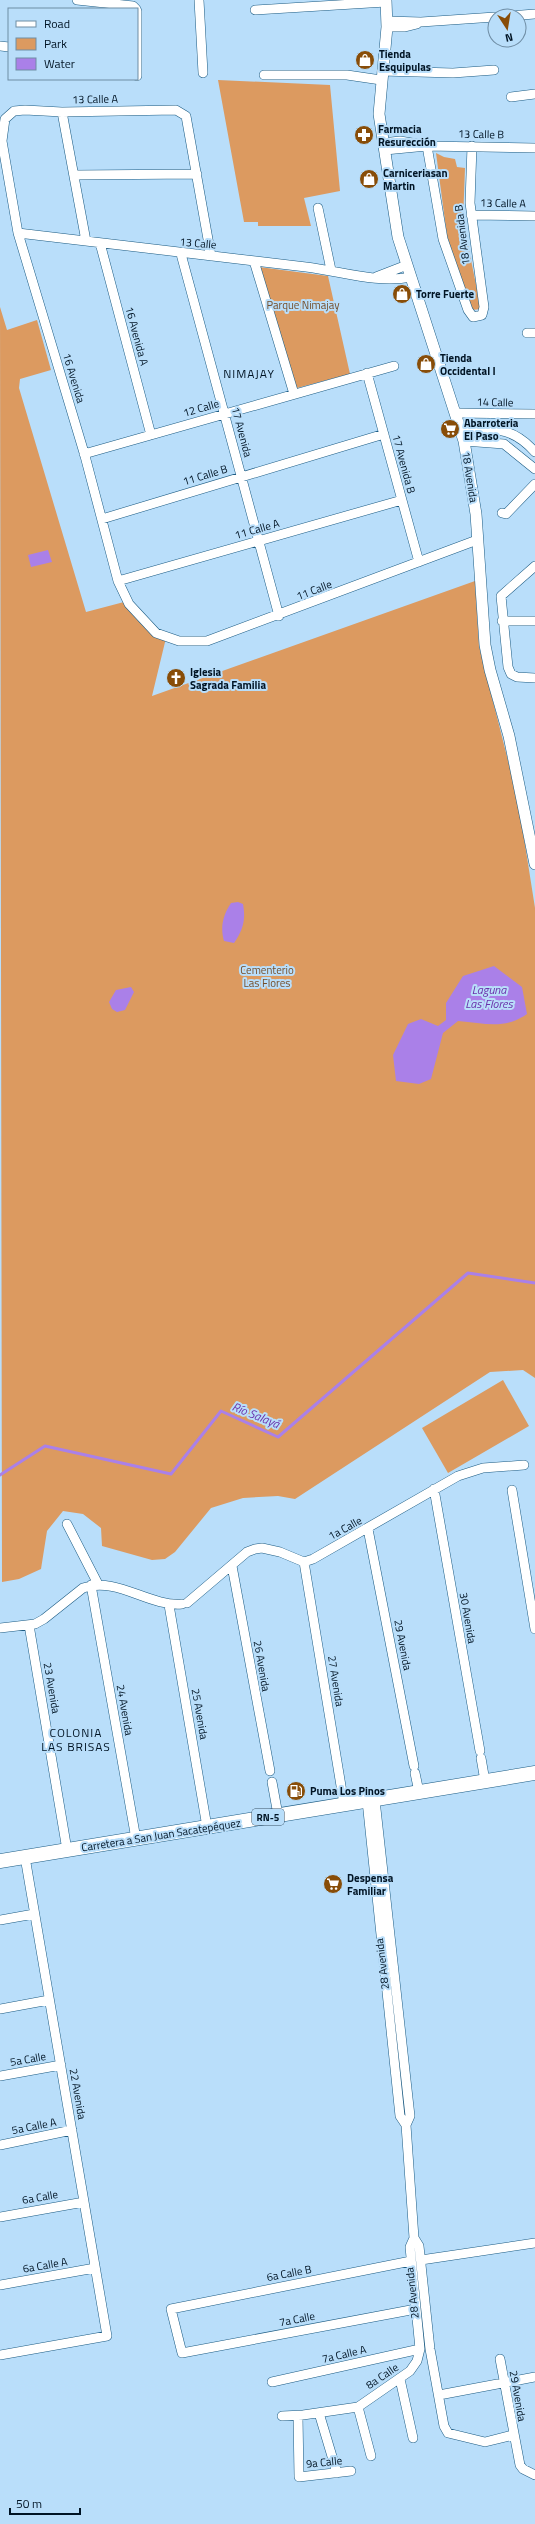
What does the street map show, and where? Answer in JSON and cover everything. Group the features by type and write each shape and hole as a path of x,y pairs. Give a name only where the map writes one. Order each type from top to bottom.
{"main road":[{"name":"Carretera a San Juan Sacatepéquez","path":"0,1861 344,1804 372,1806 418,1792 535,1772"}],"street":[{"path":"77,0 133,6 134,8"},
{"path":"200,0 203,73"},
{"path":"255,10 386,1"},
{"name":"18 Avenida","path":"386,1 387,24 381,75 379,114 398,237 464,441 476,514 485,645 515,759 535,864"},
{"path":"387,24 487,18"},
{"path":"264,75 453,74 494,70"},
{"path":"511,96 535,94"},
{"name":"13 Calle A","path":"6,119 14,112 25,110 62,112 176,110 186,116 197,174"},
{"path":"62,112 86,241"},
{"name":"16 Avenida","path":"6,119 2,130 2,150 18,233 84,454 118,581 129,604 156,632"},
{"name":"13 Calle B","path":"384,146 418,142 427,146 535,148"},
{"name":"18 Avenida B","path":"427,146 443,239 468,310 473,316 478,317 482,315 484,307 471,215 472,146"},
{"path":"74,175 197,174 211,256"},
{"path":"318,208 331,270"},
{"name":"13 Calle A","path":"471,215 535,216"},
{"name":"13 Calle","path":"18,233 181,254 331,270 393,281 411,277"},
{"name":"16 Avenida A","path":"100,243 151,435"},
{"name":"17 Avenida","path":"181,254 279,616"},
{"path":"254,261 294,394"},
{"path":"376,277 407,265"},
{"name":"12 Calle","path":"84,454 394,366"},
{"name":"17 Avenida B","path":"367,373 419,562"},
{"name":"14 Calle","path":"456,413 535,414"},
{"path":"460,428 500,429 524,439 535,452"},
{"path":"498,443 500,429"},
{"name":"11 Calle B","path":"102,519 384,434"},
{"path":"464,441 498,443 509,447 535,469"},
{"path":"502,513 506,514 535,484"},
{"name":"11 Calle A","path":"118,581 402,500"},
{"name":"11 Calle","path":"156,632 179,641 207,641 279,616 477,540"},
{"path":"535,566 501,596 502,621 508,667 511,674 517,677 535,678"},
{"path":"502,621 535,621"},
{"name":"1a Calle","path":"304,1562 368,1529 458,1476 483,1468 524,1465"},
{"name":"30 Avenida","path":"434,1489 485,1781"},
{"path":"512,1490 535,1629"},
{"name":"24 Avenida","path":"67,1524 94,1585 136,1839"},
{"name":"29 Avenida","path":"368,1529 418,1792"},
{"path":"0,1628 29,1625 44,1619 83,1588 94,1585 130,1591 169,1605 185,1604 247,1552 262,1548 280,1552 304,1562"},
{"name":"27 Avenida","path":"304,1562 344,1804"},
{"name":"26 Avenida","path":"232,1566 270,1771"},
{"name":"25 Avenida","path":"169,1605 207,1827"},
{"name":"23 Avenida","path":"29,1625 67,1850"},
{"path":"272,1782 278,1815"},
{"name":"28 Avenida","path":"372,1806 400,2116 406,2125 414,2238 419,2246 416,2261 444,2426 448,2433 485,2442 513,2435"},
{"name":"22 Avenida","path":"0,2355 107,2336 34,1914 26,1857"},
{"path":"0,1920 34,1914"},
{"path":"0,2009 49,2000"},
{"name":"5a Calle","path":"0,2076 61,2065"},
{"name":"5a Calle A","path":"0,2145 72,2130"},
{"name":"6a Calle","path":"0,2217 84,2202"},
{"name":"6a Calle B","path":"182,2353 170,2309 416,2261 535,2243"},
{"name":"8a Calle","path":"282,2416 298,2416 358,2407 400,2379 418,2361 420,2349 416,2309 416,2261"},
{"name":"6a Calle A","path":"0,2285 95,2268"},
{"name":"7a Calle","path":"182,2353 416,2309"},
{"name":"7a Calle A","path":"272,2382 420,2349"},
{"name":"29 Avenida","path":"500,2359 513,2435 520,2465 523,2469 535,2475"},
{"path":"439,2395 535,2377"},
{"path":"400,2379 413,2438"},
{"path":"358,2407 371,2456"},
{"path":"319,2413 337,2473"},
{"name":"9a Calle","path":"298,2416 299,2476 351,2471"}],"green space":[{"path":"218,80 330,85 340,191 304,198 311,226 258,226 258,222 244,222"},
{"path":"436,153 444,157 455,159 457,167 465,168 463,221 481,309 472,310 447,236"},
{"name":"Parque Nimajay","path":"259,267 328,276 350,374 297,388"},
{"name":"Cementerio Las Flores","path":"0,307 7,330 37,320 51,370 20,379 19,388 86,612 124,602 132,614 142,624 153,632 166,638 152,696 475,581 479,646 518,800 535,908 535,1378 523,1370 490,1372 295,1499 278,1496 243,1498 211,1508 175,1552 165,1559 152,1560 102,1546 101,1528 83,1514 63,1511 47,1531 41,1569 19,1579 2,1582"},
{"path":"503,1380 529,1426 448,1473 422,1428"}],"water":[{"path":"48,550 52,562 31,567 28,555"},
{"path":"238,902 243,904 244,910 242,929 234,943 224,941 222,926 224,917 231,903"},
{"name":"Laguna Las Flores","path":"494,966 522,987 527,1014 519,1019 502,1024 458,1021 443,1033 431,1079 419,1084 396,1081 393,1055 408,1024 421,1019 438,1026 446,1020 446,1003 463,976"},
{"path":"131,987 134,992 125,1010 117,1012 112,1009 109,1002 116,990"}],"waterway":[{"name":"Río Salayá","path":"0,1475 45,1446 171,1474 221,1411 278,1437 468,1273 535,1283"}],"place":[{"name":"Tienda Esquipulas","path":"365,60"},
{"name":"Farmacia Resurección","path":"364,135"},
{"name":"Carniceriasan Martin","path":"369,179"},
{"name":"Torre Fuerte","path":"402,294"},
{"name":"Tienda Occidental I","path":"426,364"},
{"name":"Abarroteria El Paso","path":"450,429"},
{"name":"Iglesia Sagrada Familia","path":"176,678"},
{"name":"Puma Los Pinos","path":"296,1791"},
{"name":"Despensa Familiar","path":"333,1884"}],"district":[{"name":"NIMAJAY","path":"249,373"},
{"name":"COLONIA LAS BRISAS","path":"76,1739"}]}
